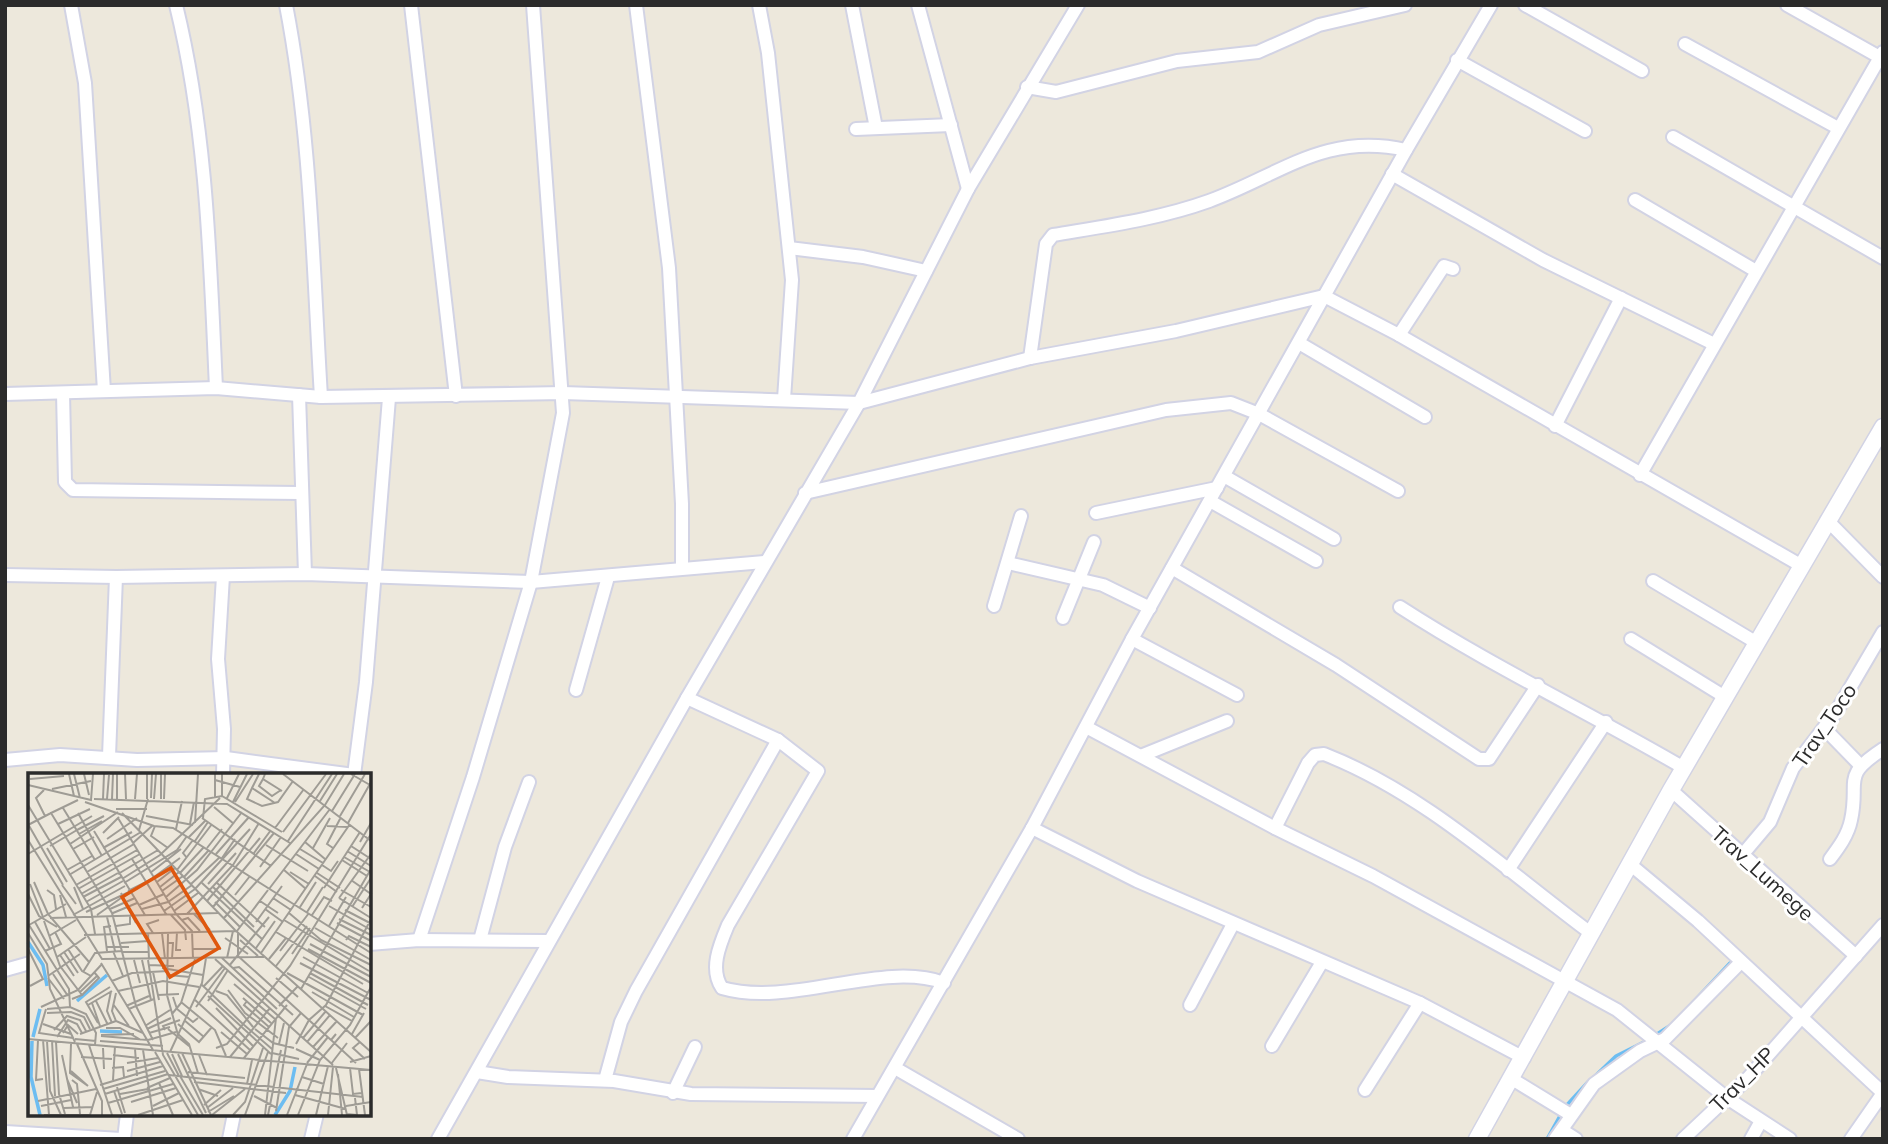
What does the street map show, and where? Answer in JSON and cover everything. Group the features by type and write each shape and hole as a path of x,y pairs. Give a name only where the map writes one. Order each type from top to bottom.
{"street":[{"path":"71,5 85,83 104,391"},
{"path":"176,5 195,92 206,182 216,388"},
{"path":"286,5 295,53 305,152 321,397"},
{"path":"411,5 456,396"},
{"path":"419,940 473,777 531,582 556,457 563,393 533,5"},
{"path":"636,5 669,268 678,399 681,568"},
{"path":"758,5 768,53 792,280 784,399"},
{"path":"852,5 876,128"},
{"path":"918,5 968,190"},
{"path":"438,1139 687,698 859,403 968,190 1078,5"},
{"path":"1027,87 1056,92 1177,61 1258,52 1319,25 1405,5"},
{"path":"853,1139 1032,828 1132,639 1392,174 1491,5"},
{"path":"1525,5 1642,71"},
{"path":"1640,475 1882,56 1787,5"},
{"path":"1685,44 1838,128"},
{"path":"1457,60 1585,131"},
{"path":"856,129 951,125"},
{"path":"1673,137 1883,258"},
{"path":"1030,358 1046,244 1053,235 1128,223 1211,200 1293,162 1330,149 1360,144 1406,150"},
{"path":"1392,174 1543,260 1714,344"},
{"path":"1636,200 1756,271"},
{"path":"789,248 863,257 926,271"},
{"path":"1399,335 1444,266 1453,269"},
{"path":"5,394 216,388 321,397 389,398 563,393 678,399 784,399 859,403 1030,358 1177,331 1324,296 1399,335 1802,566"},
{"path":"1556,426 1620,299"},
{"path":"1299,343 1425,417"},
{"path":"63,393 65,482 73,490 300,493"},
{"path":"299,395 300,493 305,574"},
{"path":"354,773 375,575 389,398"},
{"path":"806,493 1190,406 1231,403 1259,414 1398,491"},
{"path":"1477,1139 1671,790 1883,427"},
{"path":"1096,513 1221,482 1334,539"},
{"path":"1210,501 1316,561"},
{"path":"994,606 1021,516"},
{"path":"1827,520 1883,578"},
{"path":"1063,618 1094,542"},
{"path":"5,575 116,578 305,574 531,582 765,562"},
{"path":"1008,563 1103,584 1150,608"},
{"path":"1172,568 1336,665 1479,759 1489,759 1538,685"},
{"path":"223,576 218,659 226,758 223,773"},
{"path":"576,690 608,577"},
{"path":"109,756 116,578"},
{"path":"1653,582 1757,643"},
{"path":"1400,607 1453,641 1606,722 1684,768"},
{"name":"Trav_Toco","path":"1743,854 1770,821 1793,768 1824,728 1883,632"},
{"path":"1132,639 1237,695"},
{"path":"1631,639 1725,697"},
{"path":"687,698 778,740 818,771 782,838 728,925 717,951 718,978 722,988 752,992 795,991 919,976 944,983"},
{"path":"1143,755 1227,721"},
{"path":"1508,870 1606,722"},
{"path":"1086,727 1143,755 1275,828 1373,876 1617,1010 1727,1098 1790,1139"},
{"path":"1824,728 1861,766"},
{"path":"605,1080 621,1022 635,991 778,740"},
{"path":"1830,859 1851,824 1854,807 1852,783 1861,766 1883,749"},
{"path":"1275,828 1308,763 1315,755 1324,754 1421,807 1592,934"},
{"path":"5,760 60,755 109,756 137,760 226,758 339,773"},
{"path":"136,773 137,760"},
{"path":"480,940 505,847 529,782"},
{"name":"Trav_Lumege","path":"1671,790 1856,956"},
{"path":"1032,828 1233,924 1420,1003 1524,1058"},
{"path":"1631,865 1883,1093 1851,1139"},
{"path":"1190,1005 1233,924"},
{"name":"Trav_HP","path":"1683,1139 1727,1098 1883,925"},
{"path":"371,944 419,940 549,940"},
{"path":"1272,1046 1322,962"},
{"path":"1576,1139 1559,1134 1586,1093 1608,1072 1659,1042 1741,962"},
{"path":"5,970 28,964"},
{"path":"1366,1090 1420,1003"},
{"path":"673,1093 695,1047"},
{"path":"895,1068 1018,1139"},
{"path":"477,1072 508,1077 605,1080 673,1093 877,1097"},
{"path":"1512,1079 1571,1115"},
{"path":"7,1135 122,1139 127,1116"},
{"path":"229,1139 234,1116"},
{"path":"311,1139 317,1116"},
{"path":"1751,1139 1761,1121"}],"waterway":[{"path":"1684,1012 1730,963"},
{"path":"1654,1036 1671,1025"},
{"path":"1594,1077 1616,1056 1648,1040"},
{"path":"1565,1107 1588,1082"},
{"path":"1547,1139 1561,1114"}]}
